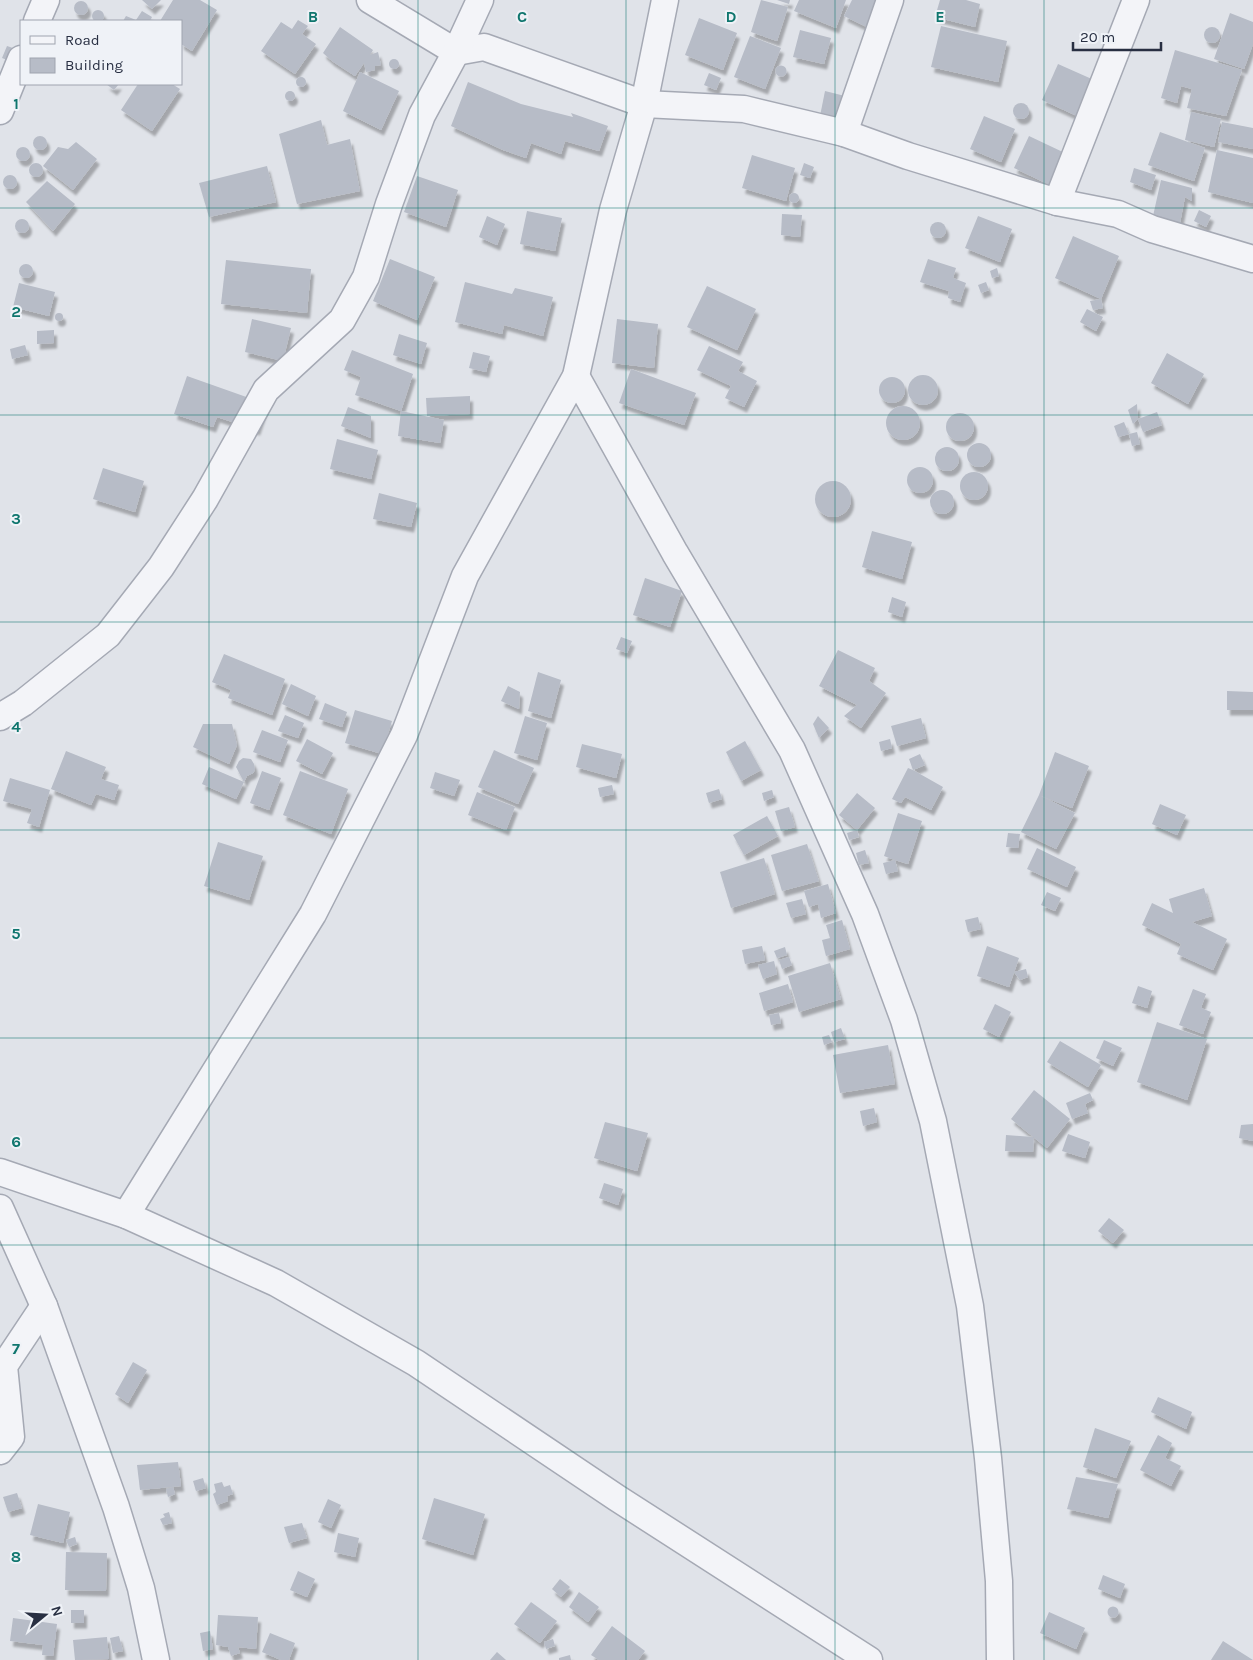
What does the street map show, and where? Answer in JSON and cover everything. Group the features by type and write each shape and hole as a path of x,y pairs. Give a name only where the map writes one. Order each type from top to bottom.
{"street":[{"path":"37,20 46,0"},
{"path":"370,0 456,52 484,47 644,104 744,109 844,133 908,156 1057,202 1118,214 1152,229 1253,259"},
{"path":"0,717 24,703 108,636 161,567 205,499 266,390 342,320 366,277 389,204 422,115 456,52 480,0"},
{"path":"126,1215 313,914 404,735 466,576 576,376 613,210 644,104 665,0"},
{"path":"844,133 890,0"},
{"path":"1057,202 1136,0"},
{"path":"0,110 20,62"},
{"path":"576,376 675,553 792,750 866,914 904,1020 933,1121 970,1306 988,1458 997,1562 1000,1660"},
{"path":"0,1172 126,1215 276,1283 416,1363 617,1498 869,1660"},
{"path":"0,1208 44,1306 116,1507 141,1588 156,1660"},
{"path":"0,1451 10,1437 2,1368 44,1306"}],"building":[{"path":"142,0 161,0 152,9"},
{"path":"173,0 200,0 217,10 192,51 182,45 182,20 161,20"},
{"path":"761,0 788,7 777,41 751,32"},
{"path":"777,0 790,0 789,4"},
{"path":"799,0 846,0 836,28 794,11"},
{"path":"852,0 875,0 885,4 873,30 844,16"},
{"path":"940,0 966,0 980,4 975,27 935,17"},
{"path":"81,1 86,3 88,8 86,13 81,15 76,13 74,8 76,3"},
{"path":"100,10 104,14 103,20 93,20 93,11"},
{"path":"142,11 152,17 150,20 136,20"},
{"path":"1230,13 1253,22 1253,44 1244,69 1214,59"},
{"path":"126,16 136,20 124,20"},
{"path":"699,18 737,33 723,70 685,55"},
{"path":"298,20 308,26 302,34 316,44 295,74 261,51 281,22 292,29"},
{"path":"941,26 1007,41 998,82 931,67"},
{"path":"340,27 373,50 370,55 378,52 381,65 375,66 375,70 366,72 364,63 355,76 323,53"},
{"path":"1212,27 1220,35 1212,43 1204,35"},
{"path":"800,30 831,38 824,64 793,57"},
{"path":"750,36 781,48 765,89 734,77"},
{"path":"7,46 16,49 12,62 2,58"},
{"path":"1175,50 1242,70 1226,116 1187,108 1192,89 1181,86 1177,103 1161,98"},
{"path":"394,59 399,64 394,69 389,64"},
{"path":"1058,64 1094,80 1077,116 1042,100"},
{"path":"779,66 783,66 786,71 785,75 779,76 776,73 776,69"},
{"path":"360,72 399,91 381,130 343,111"},
{"path":"709,73 721,78 716,90 704,85"},
{"path":"301,77 306,82 301,87 296,82"},
{"path":"468,82 521,104 573,117 571,113 608,126 599,151 565,141 561,154 531,143 526,158 503,150 451,126"},
{"path":"107,85 118,85 114,90"},
{"path":"137,85 174,85 180,89 152,131 121,110"},
{"path":"290,91 295,96 290,101 285,96"},
{"path":"825,91 845,96 839,121 820,116"},
{"path":"1021,103 1029,111 1021,119 1013,111"},
{"path":"1191,112 1221,119 1214,147 1185,140"},
{"path":"984,116 1015,129 1001,162 970,149"},
{"path":"321,120 327,145 350,139 360,191 297,204 279,134"},
{"path":"1222,122 1253,128 1253,149 1218,142"},
{"path":"1160,132 1205,148 1194,181 1148,165"},
{"path":"40,136 45,138 47,143 45,148 40,150 35,148 33,143 35,138"},
{"path":"1029,136 1067,154 1052,186 1014,168"},
{"path":"76,142 97,159 73,190 43,166 58,147 68,149"},
{"path":"23,147 28,149 30,154 28,159 23,161 18,159 16,154 18,149"},
{"path":"1217,150 1253,158 1253,203 1208,192"},
{"path":"752,155 795,168 786,201 742,188"},
{"path":"36,163 41,165 43,170 41,175 36,177 31,175 29,170 31,165"},
{"path":"804,163 814,167 810,178 800,175"},
{"path":"267,166 276,202 209,217 199,183"},
{"path":"1134,168 1156,175 1151,190 1130,182"},
{"path":"10,175 15,177 17,182 15,187 10,189 5,187 3,182 5,177"},
{"path":"417,176 458,190 446,227 404,212"},
{"path":"1161,180 1192,188 1192,201 1185,197 1180,223 1153,216"},
{"path":"47,181 75,204 53,231 26,202"},
{"path":"792,193 796,193 799,198 798,202 792,203 789,200 789,196"},
{"path":"1199,210 1211,216 1206,227 1194,221"},
{"path":"527,211 562,218 555,251 520,244"},
{"path":"782,214 802,215 800,237 781,235"},
{"path":"487,216 505,224 497,245 479,237"},
{"path":"978,216 1012,229 1000,262 965,248"},
{"path":"22,219 27,221 29,226 27,231 22,233 17,231 15,226 17,221"},
{"path":"938,222 946,230 938,238 930,230"},
{"path":"1073,236 1119,256 1101,299 1055,278"},
{"path":"390,259 435,277 417,320 373,301"},
{"path":"928,259 956,268 953,278 966,283 960,302 948,298 949,291 920,282"},
{"path":"226,260 311,269 307,313 221,304"},
{"path":"26,264 31,266 33,271 31,276 26,278 21,276 19,271 21,266"},
{"path":"997,268 999,276 992,278 990,271"},
{"path":"465,282 512,294 515,288 553,297 543,336 504,325 502,334 455,322"},
{"path":"986,282 989,290 981,293 978,285"},
{"path":"19,283 55,292 49,316 13,307"},
{"path":"707,286 756,309 737,350 687,327"},
{"path":"1101,299 1103,308 1093,310 1090,301"},
{"path":"1087,309 1103,317 1096,331 1080,322"},
{"path":"59,313 63,317 59,321 55,317"},
{"path":"252,319 291,328 283,361 245,352"},
{"path":"617,319 658,324 654,368 612,363"},
{"path":"54,330 54,343 37,344 37,331"},
{"path":"399,334 427,343 421,364 393,355"},
{"path":"25,345 28,355 12,359 10,349"},
{"path":"709,346 743,362 738,371 757,381 744,407 725,398 731,386 697,370"},
{"path":"352,350 413,374 401,411 355,395 361,377 344,370"},
{"path":"473,352 490,356 486,372 469,368"},
{"path":"1167,353 1204,374 1188,404 1151,383"},
{"path":"631,369 696,393 684,425 619,403"},
{"path":"923,375 929,376 937,384 937,396 929,404 923,405 917,404 909,396 908,390 909,384 917,376"},
{"path":"187,376 266,404 257,430 217,417 213,427 174,414"},
{"path":"892,377 901,381 905,390 901,399 892,403 883,399 879,390 883,381"},
{"path":"470,396 470,414 427,416 426,398"},
{"path":"1137,404 1138,419 1133,424 1128,410"},
{"path":"903,406 910,407 915,411 919,416 919,430 915,435 910,439 903,440 896,439 891,435 887,430 886,423 887,416 891,411 896,407"},
{"path":"348,407 371,416 371,438 341,426"},
{"path":"401,411 444,420 440,443 398,436"},
{"path":"1157,412 1162,425 1143,432 1138,419"},
{"path":"960,413 970,417 974,427 970,437 960,441 950,437 946,427 950,417"},
{"path":"1124,422 1129,434 1118,437 1114,426"},
{"path":"1137,432 1140,444 1132,446 1129,434"},
{"path":"337,439 378,450 371,479 330,469"},
{"path":"979,443 988,446 991,455 988,464 979,467 970,464 967,455 970,446"},
{"path":"942,447 952,447 959,454 959,464 952,471 942,471 935,464 935,454"},
{"path":"920,467 929,471 933,480 929,489 920,493 911,489 907,480 911,471"},
{"path":"103,468 144,481 135,512 93,499"},
{"path":"974,472 984,476 988,486 984,496 974,500 964,496 960,486 964,476"},
{"path":"833,481 846,486 851,499 846,512 833,517 820,512 815,499 820,486"},
{"path":"942,490 950,494 954,502 950,510 942,514 934,510 930,502 934,494"},
{"path":"379,493 417,503 411,527 373,519"},
{"path":"872,531 912,542 902,579 862,567"},
{"path":"645,578 682,591 670,627 633,615"},
{"path":"892,597 906,602 902,617 888,612"},
{"path":"621,637 632,641 627,653 616,649"},
{"path":"838,650 875,668 869,681 886,693 861,728 844,716 857,705 819,686"},
{"path":"224,654 285,679 272,715 228,698 231,690 212,682"},
{"path":"538,672 561,680 551,718 528,711"},
{"path":"291,684 316,696 308,716 282,704"},
{"path":"508,686 520,692 519,709 501,701"},
{"path":"1227,691 1253,692 1253,710 1227,710"},
{"path":"325,703 347,712 342,727 319,719"},
{"path":"355,710 392,721 382,754 345,743"},
{"path":"285,715 304,723 298,738 278,731"},
{"path":"525,716 547,723 537,760 514,753"},
{"path":"818,716 829,728 819,738 813,724"},
{"path":"921,718 926,738 897,746 891,726"},
{"path":"203,724 232,724 237,745 229,764 193,747"},
{"path":"262,730 288,740 280,762 253,752"},
{"path":"307,739 333,753 322,774 296,761"},
{"path":"890,739 892,748 881,751 879,742"},
{"path":"745,741 761,770 741,781 726,752"},
{"path":"582,744 622,754 616,778 576,767"},
{"path":"494,750 534,768 518,804 478,787"},
{"path":"66,751 106,767 101,779 119,785 114,800 96,794 91,805 51,789"},
{"path":"1055,752 1089,766 1072,808 1041,796 1075,813 1056,849 1021,832 1039,795"},
{"path":"920,754 925,765 913,770 909,759"},
{"path":"243,758 251,759 255,770 247,776 244,782 236,767"},
{"path":"209,767 244,782 236,799 202,784"},
{"path":"908,768 943,787 931,810 905,797 901,803 892,799"},
{"path":"262,771 281,778 269,810 250,803"},
{"path":"300,771 348,789 331,834 283,815"},
{"path":"435,772 460,780 454,796 430,788"},
{"path":"10,778 50,790 39,827 27,823 32,809 3,801"},
{"path":"612,785 614,794 600,797 598,788"},
{"path":"719,789 722,799 709,803 706,793"},
{"path":"772,790 774,797 764,801 762,793"},
{"path":"477,792 515,807 506,830 468,815"},
{"path":"857,793 875,808 857,830 839,815"},
{"path":"1160,804 1186,815 1177,835 1152,824"},
{"path":"789,807 795,827 781,831 775,811"},
{"path":"898,813 922,821 908,864 884,856"},
{"path":"767,816 778,836 744,855 733,835"},
{"path":"857,830 859,837 849,840 847,833"},
{"path":"1008,833 1020,834 1018,848 1006,847"},
{"path":"218,842 263,856 249,900 204,886"},
{"path":"807,844 819,881 782,891 771,855"},
{"path":"1037,848 1076,867 1067,887 1027,869"},
{"path":"865,850 869,863 859,865 856,853"},
{"path":"764,858 775,894 731,908 720,872"},
{"path":"895,860 898,871 886,874 883,863"},
{"path":"828,884 836,913 821,918 818,904 809,907 804,891"},
{"path":"1204,888 1212,916 1192,922 1227,939 1213,970 1177,954 1181,944 1142,925 1152,903 1173,913 1169,899"},
{"path":"1047,892 1061,898 1055,911 1041,905"},
{"path":"802,899 806,914 791,918 786,903"},
{"path":"978,917 981,929 968,932 965,920"},
{"path":"842,920 850,949 826,956 822,940 830,938 826,925"},
{"path":"762,946 765,960 745,964 742,950"},
{"path":"987,946 1019,958 1009,987 977,976"},
{"path":"785,947 787,955 777,958 774,951"},
{"path":"789,957 792,965 782,969 779,960"},
{"path":"774,961 777,974 763,979 758,965"},
{"path":"830,963 841,999 799,1012 788,976"},
{"path":"1026,969 1028,977 1020,980 1014,972"},
{"path":"788,984 793,1002 764,1011 759,993"},
{"path":"1138,986 1152,991 1147,1008 1132,1003"},
{"path":"1193,989 1206,994 1201,1008 1211,1012 1203,1034 1179,1025"},
{"path":"995,1004 1011,1012 999,1037 983,1029"},
{"path":"779,1013 781,1023 771,1025 769,1015"},
{"path":"1157,1022 1207,1039 1187,1100 1137,1082"},
{"path":"841,1028 845,1039 834,1042 831,1032"},
{"path":"829,1035 832,1042 824,1045 822,1037"},
{"path":"1104,1040 1122,1048 1113,1066 1096,1058"},
{"path":"1060,1041 1101,1065 1088,1087 1047,1062"},
{"path":"888,1045 895,1084 840,1093 833,1055"},
{"path":"1034,1090 1070,1119 1047,1148 1011,1119"},
{"path":"1090,1093 1093,1100 1085,1104 1088,1113 1072,1119 1066,1103"},
{"path":"874,1108 877,1122 863,1126 860,1111"},
{"path":"605,1122 648,1133 637,1171 594,1158"},
{"path":"1253,1124 1253,1141 1239,1138 1241,1125"},
{"path":"1068,1134 1090,1142 1085,1158 1062,1151"},
{"path":"1006,1135 1034,1137 1033,1152 1005,1151"},
{"path":"604,1183 623,1189 618,1205 599,1198"},
{"path":"1109,1218 1124,1230 1113,1243 1098,1231"},
{"path":"133,1362 147,1370 128,1403 115,1394"},
{"path":"1158,1397 1192,1412 1186,1429 1151,1412"},
{"path":"1095,1428 1131,1441 1116,1478 1083,1467"},
{"path":"1158,1435 1172,1443 1165,1458 1181,1466 1171,1486 1140,1470"},
{"path":"178,1462 181,1486 140,1490 137,1465"},
{"path":"1076,1477 1118,1484 1108,1518 1067,1509"},
{"path":"203,1478 206,1488 196,1491 193,1481"},
{"path":"222,1482 224,1487 230,1485 233,1494 227,1496 228,1501 217,1505 213,1494 216,1492 214,1484"},
{"path":"173,1487 175,1494 168,1497 166,1489"},
{"path":"17,1493 22,1508 8,1512 3,1497"},
{"path":"434,1498 485,1514 473,1555 422,1539"},
{"path":"328,1499 341,1505 331,1528 318,1522"},
{"path":"38,1504 70,1512 63,1543 30,1535"},
{"path":"169,1512 172,1523 163,1525 160,1519 165,1517 163,1514"},
{"path":"302,1523 307,1538 289,1543 284,1527"},
{"path":"338,1533 359,1538 355,1557 334,1552"},
{"path":"75,1537 77,1544 69,1547 66,1540"},
{"path":"66,1552 107,1553 106,1591 65,1590"},
{"path":"298,1571 315,1579 307,1597 290,1590"},
{"path":"1103,1575 1125,1584 1120,1598 1098,1589"},
{"path":"560,1579 570,1587 561,1597 552,1589"},
{"path":"579,1592 599,1607 588,1622 569,1607"},
{"path":"531,1602 557,1621 540,1643 514,1624"},
{"path":"1111,1607 1115,1607 1118,1612 1117,1616 1111,1617 1108,1614 1108,1610"},
{"path":"71,1610 84,1610 84,1623 71,1623"},
{"path":"1049,1612 1085,1628 1076,1649 1040,1633"},
{"path":"218,1615 258,1617 256,1649 238,1647 240,1653 231,1656 228,1647 216,1645"},
{"path":"13,1618 57,1624 53,1656 42,1655 43,1645 10,1641"},
{"path":"612,1626 645,1651 638,1660 599,1660 591,1655"},
{"path":"210,1631 213,1649 203,1651 200,1633"},
{"path":"270,1633 295,1643 289,1660 281,1660 262,1652"},
{"path":"119,1636 123,1651 113,1653 110,1638"},
{"path":"107,1637 109,1659 75,1660 73,1640"},
{"path":"553,1639 555,1646 546,1649 544,1642"},
{"path":"1223,1641 1253,1660 1211,1660"},
{"path":"497,1652 506,1660 490,1660"},
{"path":"570,1655 571,1660 559,1660 559,1658"}]}
